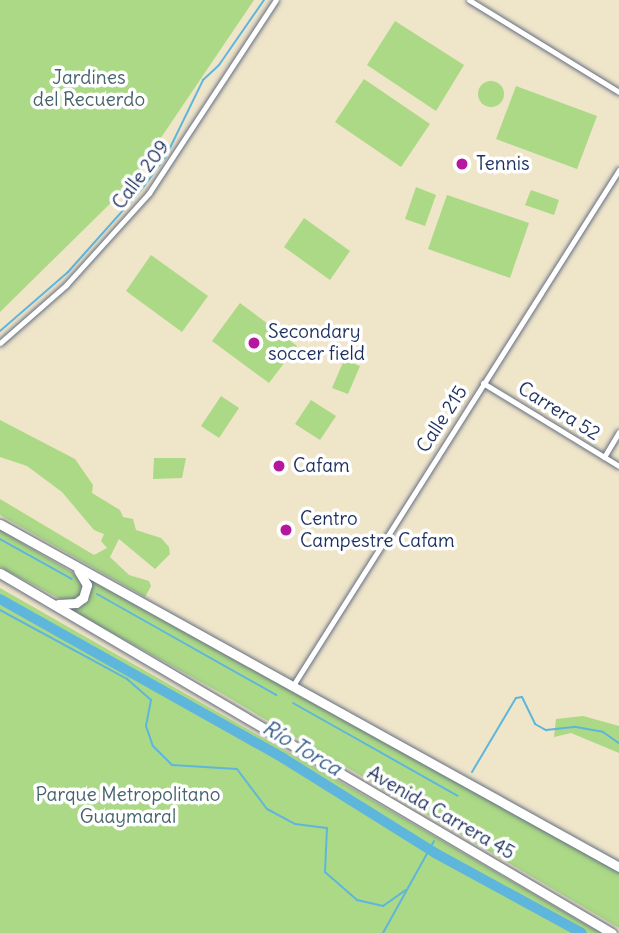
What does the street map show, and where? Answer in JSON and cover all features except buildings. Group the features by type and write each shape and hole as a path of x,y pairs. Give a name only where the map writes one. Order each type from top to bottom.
{"highway":[{"name":"Avenida Carrera 45","path":"0,524 619,866"},
{"path":"52,603 76,603 86,593 84,578 73,565"},
{"name":"Avenida Carrera 45","path":"0,573 612,933"}],"street":[{"name":"Calle 209","path":"0,343 65,285 149,193 275,0"},
{"path":"469,0 619,92"},
{"name":"Calle 215","path":"292,687 619,170"},
{"name":"Carrera 52","path":"483,383 619,466"},
{"path":"604,457 619,432"}],"green space":[{"name":"Jardines del Recuerdo","path":"0,0 254,0 129,185 0,312"},
{"path":"395,21 464,65 436,111 367,65"},
{"path":"364,79 430,124 401,167 335,122"},
{"path":"491,81 500,85 504,94 500,103 491,107 482,103 478,94 482,85"},
{"path":"516,86 597,116 577,169 496,139"},
{"path":"416,187 436,195 425,226 405,219"},
{"path":"531,190 559,200 554,215 525,205"},
{"path":"447,195 529,223 510,278 428,249"},
{"path":"304,218 350,251 330,280 284,247"},
{"path":"151,255 208,296 182,332 126,291"},
{"name":"Secondary soccer field","path":"240,303 297,346 269,383 212,341"},
{"path":"344,360 360,366 348,394 332,388"},
{"path":"221,396 239,408 219,438 201,426"},
{"path":"311,400 336,416 320,440 295,424"},
{"path":"0,420 75,459 93,485 92,493 120,510 123,517 133,519 136,530 161,538 169,547 170,554 155,569 119,539 110,557 129,575 149,581 151,586 145,597 0,515 0,499 94,555 107,548 101,541 104,534 94,530 62,492 27,466 0,457"},
{"path":"154,458 186,458 182,478 153,479"},
{"path":"0,530 80,577 84,586 79,599 64,601 0,567"},
{"path":"88,579 619,872 619,928 219,692 69,609 79,606"},
{"name":"Parque Metropolitano Guaymaral","path":"0,588 358,792 601,933 0,933"},
{"path":"583,716 619,726 619,753 571,733 554,737 556,719"}],"waterway":[{"path":"0,331 68,272 142,189 166,156 203,80 219,65 264,0"},
{"path":"0,539 72,579"},
{"path":"97,594 276,695"},
{"name":"Río Torca","path":"0,599 283,758 435,853 582,933"},
{"path":"0,610 127,679 151,700 146,726 153,746 172,765 237,769 267,809 295,824 327,828 325,872 357,900 383,906 406,890"},
{"path":"472,772 516,698 522,697 535,724 546,730 576,727 603,732 619,743"},
{"path":"293,703 458,796"},
{"path":"383,933 434,841"}],"place":[{"name":"Tennis","path":"462,164"},
{"name":"Secondary soccer field","path":"254,343"},
{"name":"Cafam","path":"279,466"},
{"name":"Centro Campestre Cafam","path":"286,530"}]}
